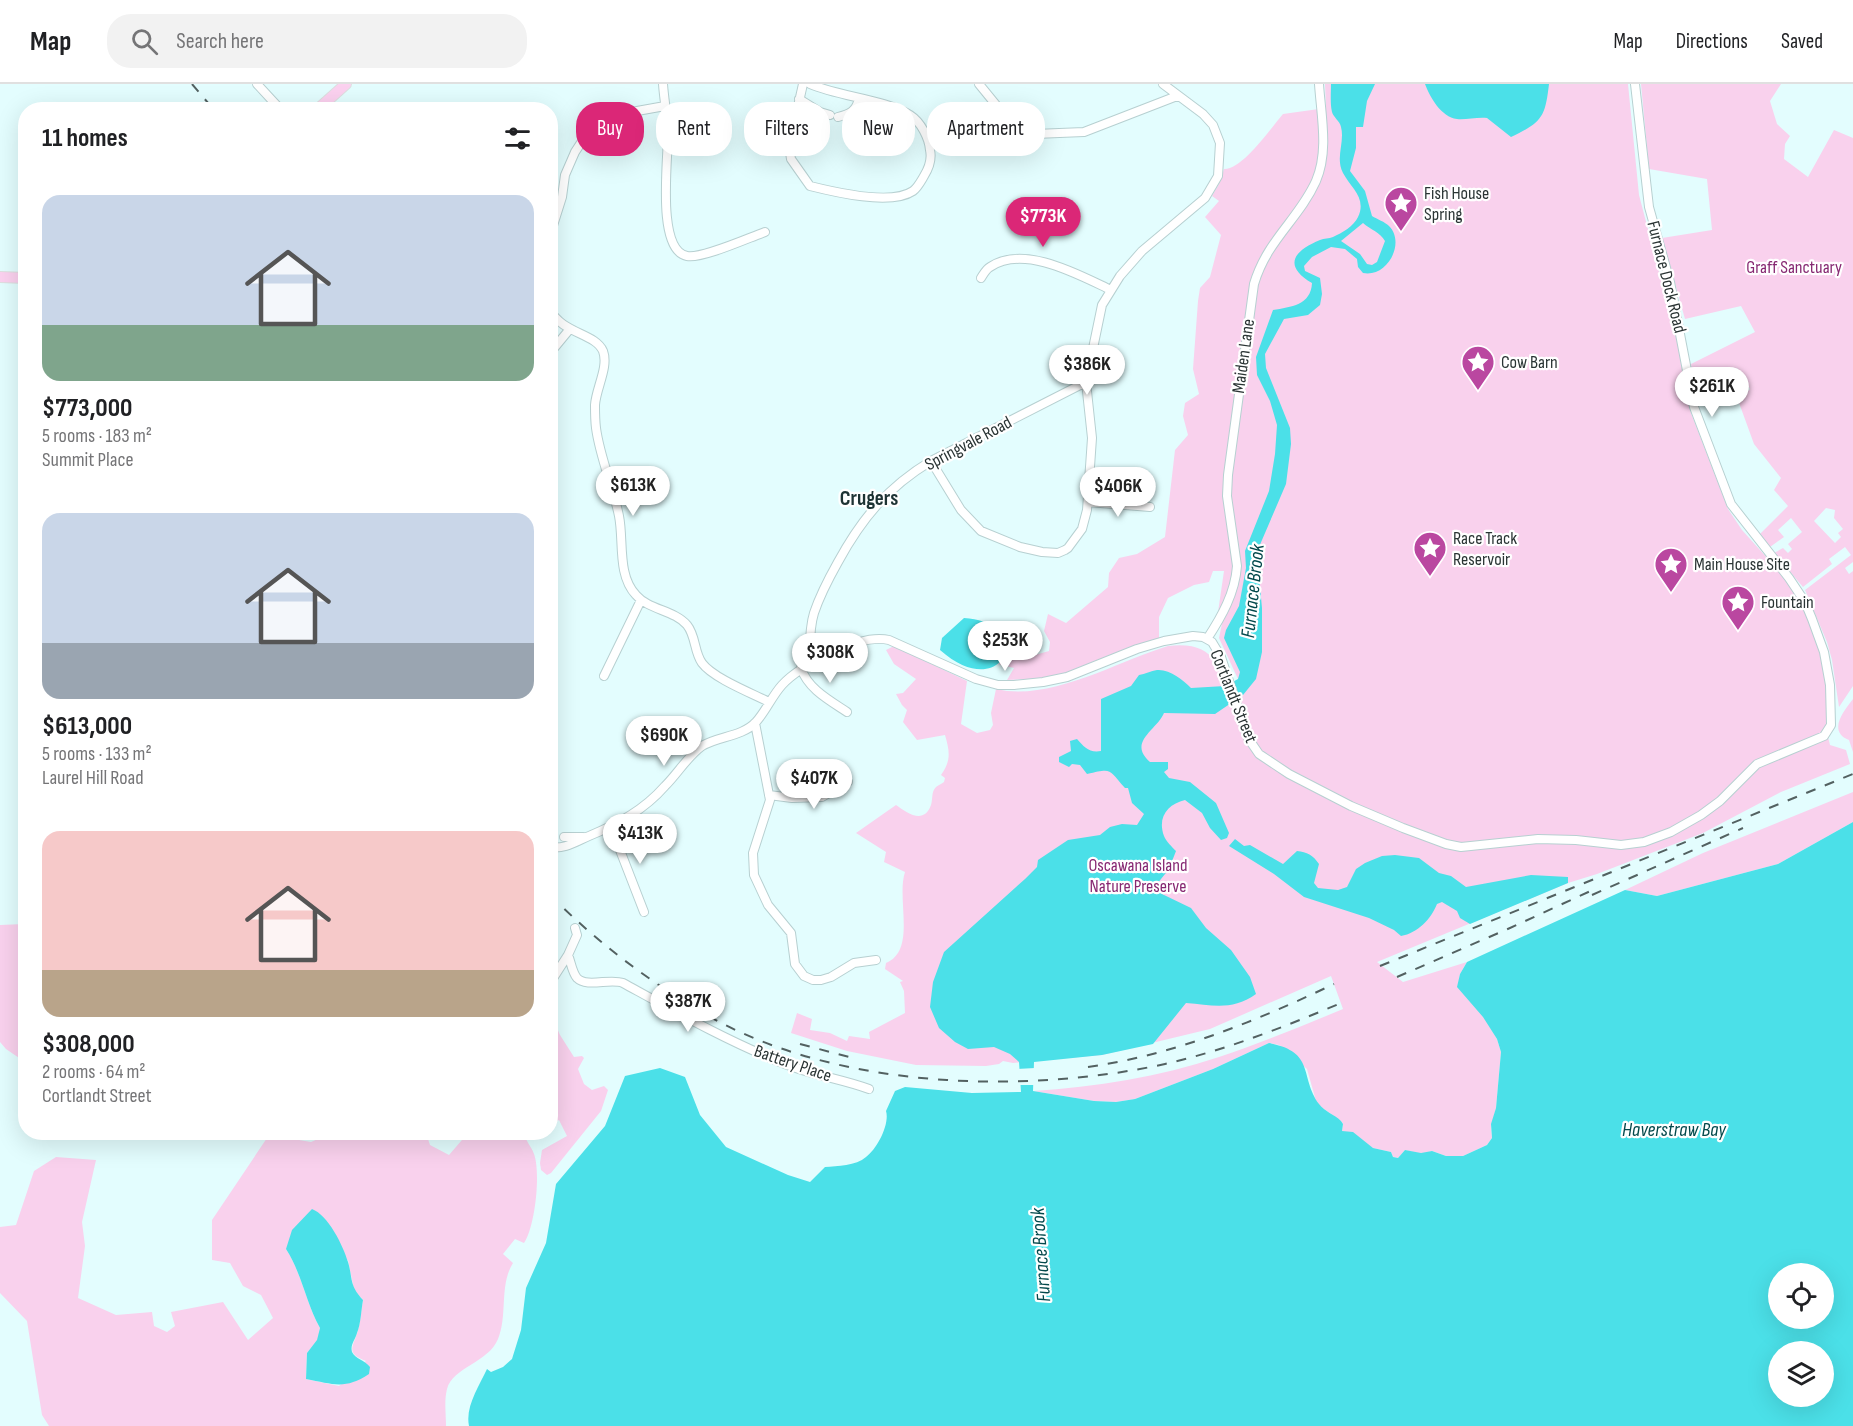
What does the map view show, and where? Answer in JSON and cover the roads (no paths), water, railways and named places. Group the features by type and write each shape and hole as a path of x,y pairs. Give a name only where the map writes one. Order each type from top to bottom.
{"main road":[{"path":"325,102 342,86"},
{"path":"0,277 18,278"}],"street":[{"path":"257,84 274,102"},
{"path":"663,84 665,102"},
{"path":"803,84 789,146 791,159 810,186 834,192 889,197 903,195 920,183 931,161 930,150 921,127 912,116 895,108 810,84"},
{"path":"931,461 961,510 981,531 1020,547 1058,554 1068,548 1082,529 1088,502 1092,438 1086,382 1102,305 1120,276 1142,251 1205,198 1218,176 1220,143 1213,125 1203,114 1163,84"},
{"name":"Maiden Lane","path":"1207,639 1219,622 1230,598 1236,576 1237,566 1227,496 1228,475 1254,284 1266,254 1316,180 1321,162 1323,140 1319,84"},
{"name":"Furnace Dock Road","path":"1635,84 1649,207 1671,290 1695,409 1731,504 1805,602 1828,667 1831,722"},
{"path":"980,86 1010,122 1035,135 1084,132 1177,96"},
{"path":"799,99 820,112 834,116 853,112 859,99"},
{"path":"558,210 565,175 575,152 588,132 602,122 626,113 656,108"},
{"path":"667,156 665,192 668,226 674,245 680,253 687,256 704,254 765,232"},
{"path":"981,278 990,267 1011,260 1037,260 1073,272 1112,290"},
{"path":"558,321 569,330 595,342 602,348 605,356 595,404 596,426 619,517 622,556 628,583 641,600 680,619 687,626 693,634 701,662 712,674 769,702"},
{"path":"558,343 569,330"},
{"name":"Springvale Road","path":"805,666 814,614 827,583 853,534 875,505 911,473 931,461 1086,382"},
{"path":"1088,502 1150,507"},
{"path":"604,676 641,600"},
{"name":"Cortlandt Street","path":"755,723 784,683 805,666 855,644 882,639 976,679 999,685 1022,685 1067,677 1137,649 1193,636 1207,639 1216,648 1228,674 1246,733 1253,747 1276,766 1330,796 1377,818 1446,844 1466,848 1512,841 1554,839 1626,845 1656,838 1701,815 1720,801 1757,764 1820,739 1827,733 1831,722"},
{"path":"805,666 804,678 817,691 847,712"},
{"path":"558,848 611,827 638,811 657,795 701,747 747,729 755,723 770,795 753,853 754,875 768,905 791,933 793,954 798,970 813,980 821,980 831,977 854,963 876,960"},
{"path":"770,795 792,798 822,797 848,782"},
{"path":"611,827 644,912"},
{"path":"564,837 586,837"},
{"path":"558,970 577,935 575,928"},
{"name":"Battery Place","path":"568,955 575,975 583,981 594,983 616,980 717,1034 786,1065 824,1077 846,1080 869,1089"}],"water":[{"name":"Haverstraw Bay","path":"1331,84 1375,84 1367,101 1363,127 1356,127 1356,148 1350,171 1365,191 1372,216 1389,226 1394,233 1395,250 1386,265 1372,273 1363,273 1358,267 1357,259 1345,249 1331,247 1312,257 1304,266 1305,271 1320,278 1322,294 1320,305 1308,315 1284,319 1265,354 1266,368 1290,428 1291,444 1286,484 1259,547 1262,652 1256,679 1243,695 1215,714 1164,713 1142,742 1144,755 1150,762 1168,762 1168,769 1164,772 1169,778 1190,782 1216,803 1229,833 1227,838 1221,840 1210,828 1202,813 1185,800 1169,808 1163,817 1162,829 1164,836 1176,851 1169,869 1157,884 1162,894 1191,908 1206,928 1231,950 1250,977 1256,994 1230,1005 1186,1003 1153,1044 1102,1055 1034,1062 1033,1091 1094,1101 1116,1102 1135,1099 1213,1069 1269,1043 1294,1052 1300,1059 1313,1094 1324,1109 1341,1121 1342,1131 1353,1132 1373,1148 1391,1152 1393,1157 1398,1158 1405,1150 1463,1156 1487,1145 1492,1138 1491,1124 1496,1108 1501,1052 1497,1039 1483,1017 1457,987 1460,974 1467,962 1625,890 1657,896 1778,864 1853,822 1853,1426 469,1426 471,1404 487,1369 491,1372 503,1367 512,1359 521,1330 526,1288 546,1243 556,1184 605,1126 625,1076 660,1068 685,1077 700,1115 726,1147 788,1175 810,1182 825,1167 852,1164 862,1160 870,1153 884,1129 886,1111 895,1091 905,1087 972,1093 1021,1092 1019,1062 1010,1054 994,1047 968,1049 955,1042 939,1028 930,1007 933,982 944,952 1025,879 1037,867 1038,860 1068,840 1100,835 1110,827 1122,824 1137,825 1144,814 1132,803 1128,788 1125,788 1109,772 1087,774 1080,765 1072,764 1069,767 1059,762 1059,757 1071,751 1070,741 1077,739 1090,750 1101,751 1101,699 1131,686 1139,675 1157,670 1171,673 1191,688 1225,686 1238,679 1240,672 1224,638 1239,606 1246,568 1245,551 1269,491 1277,425 1270,401 1257,375 1256,357 1273,310 1299,304 1311,290 1312,283 1297,271 1295,259 1298,254 1311,244 1333,237 1347,229 1358,217 1361,204 1341,167 1342,133 1332,112","holes":["1363,223 1385,241 1377,262 1372,265 1367,264 1360,254 1341,241"]},
{"path":"1425,84 1549,84 1546,105 1540,118 1536,123 1511,137 1487,118 1457,119 1446,115 1433,100"},
{"path":"964,618 987,623 1001,633 1006,645 1004,657 995,666 981,669 962,665 940,650 942,638"},
{"path":"1235,839 1244,846 1250,845 1283,864 1297,851 1309,854 1319,864 1314,883 1318,888 1338,890 1347,887 1356,869 1365,863 1382,856 1395,855 1419,858 1439,873 1451,876 1466,887 1531,875 1568,877 1568,883 1470,924 1460,918 1457,911 1442,902 1437,904 1423,924 1413,932 1401,936 1369,918 1304,897 1274,874 1229,846"},
{"path":"312,1209 324,1217 339,1239 348,1262 353,1286 363,1300 352,1352 370,1367 369,1374 346,1384 331,1384 306,1379 307,1353 317,1340 320,1328 286,1249 292,1230"}],"railway":[{"path":"192,84 207,102"},
{"path":"1380,966 1853,774"},
{"path":"1592,895 1743,828"},
{"path":"1397,977 1597,888"},
{"path":"558,903 624,960 663,988 705,1014 756,1039 811,1058 870,1071 930,1079 991,1082 1051,1080 1109,1074 1165,1064 1232,1045 1341,1003"},
{"path":"1088,1067 1152,1054 1214,1035 1334,984"},
{"path":"800,1044 849,1057"}],"place":[{"name":"Fish House Spring","path":"1401,232"},
{"name":"Cow Barn","path":"1478,391"},
{"name":"Race Track Reservoir","path":"1430,577"},
{"name":"Main House Site","path":"1671,593"},
{"name":"Fountain","path":"1738,631"}],"district":[{"name":"Crugers","path":"869,498"}],"park label":[{"name":"Graff Sanctuary","path":"1794,267"},
{"name":"Oscawana Island Nature Preserve","path":"1138,875"}],"water label":[{"name":"Furnace Brook","path":"1252,591"},
{"name":"Furnace Brook","path":"1040,1255"}]}
